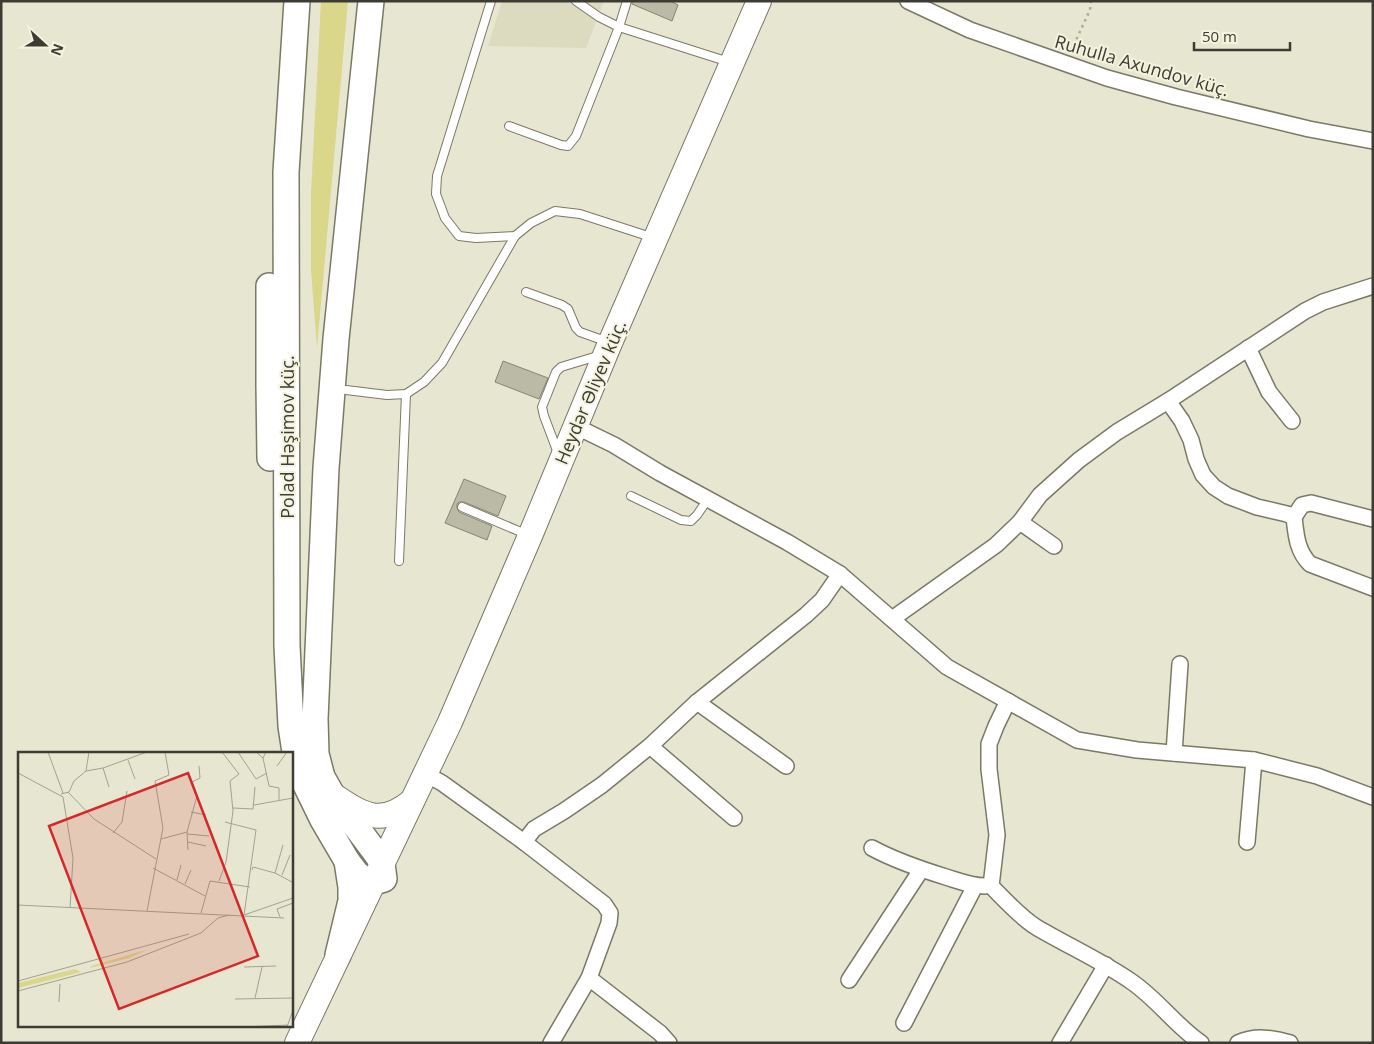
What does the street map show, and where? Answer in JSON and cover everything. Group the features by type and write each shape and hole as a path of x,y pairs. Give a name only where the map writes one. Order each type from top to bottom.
{"highway":[{"path":"280,1 272,134 269,385 273,599 281,680 291,726"},
{"name":"Polad Həşimov küç.","path":"298,1 293,47 286,172 288,646 291,726 301,775 323,820 347,861"},
{"path":"364,62 366,1"},
{"name":"Polad Həşimov küç.","path":"371,1 336,339 326,468 315,719 316,754 322,777 331,793 378,856 382,864 384,880"},
{"path":"318,649 387,1"},
{"path":"347,861 357,874 365,880 374,882 384,880"},
{"path":"338,955 351,901 352,886 347,861"}],"main road":[{"name":"Heydər Əliyev küç.","path":"420,786 450,722 530,536 607,348 758,1"},
{"path":"331,793 350,806 371,815 385,816 396,812 420,786"},
{"path":"309,1043 384,880 420,786"},
{"path":"297,1043 420,786"}],"street":[{"name":"Ruhulla Axundov küç.","path":"908,1 970,30 1107,78 1176,97 1309,129 1373,142"},
{"path":"892,619 996,545 1020,522 1040,495 1079,460 1117,432 1168,401 1305,311 1323,302 1373,286"},
{"path":"1248,348 1269,392 1292,421"},
{"path":"1168,401 1191,440 1203,475 1214,487 1228,496 1257,508 1294,517"},
{"path":"575,426 614,445 660,473 787,542 840,574 947,667 1077,740 1137,750 1254,760 1317,776 1373,797"},
{"path":"1373,519 1311,503 1302,505 1294,517 1296,540 1303,556 1310,564 1373,588"},
{"path":"1020,522 1054,546"},
{"path":"524,842 534,829 602,785 650,746 697,702 806,615 822,600 840,574"},
{"path":"1174,753 1180,664"},
{"path":"991,886 997,835 989,768 989,744 1008,701"},
{"path":"697,702 786,766"},
{"path":"650,746 734,818"},
{"path":"1247,842 1254,760"},
{"path":"420,786 442,782 604,904 610,913 609,923 589,978 550,1043"},
{"path":"872,848 888,857 921,870 975,886 991,886 1017,912 1035,926 1106,966 1153,998 1192,1037 1201,1043"},
{"path":"849,980 921,870"},
{"path":"904,1022 975,886"},
{"path":"1060,1043 1106,966"},
{"path":"589,978 654,1028 669,1043"},
{"path":"1238,1043 1256,1037 1272,1038 1290,1043"}],"lane":[{"path":"491,1 437,176 436,194 445,218 459,236 476,238 515,236"},
{"path":"576,1 598,17 619,27 731,63"},
{"path":"509,126 560,145 568,146 576,136 619,27 626,1"},
{"path":"346,390 387,395 406,394 424,382 442,363 515,236 531,223 555,212 580,214 655,239"},
{"path":"526,292 568,309 576,328 580,332 607,348"},
{"path":"561,461 542,407 556,372 561,366 607,348"},
{"path":"399,561 406,394"},
{"path":"631,496 681,520 691,521 698,515 708,499"},
{"path":"462,508 530,536"}],"path":[{"path":"1065,63 1090,10 1092,1"}],"shaded area":[{"path":"321,1 348,1 317,348 311,270 311,193"},
{"path":"502,1 604,1 586,48 488,46"}],"building":[{"path":"632,1 670,1 678,5 672,21 632,4"},
{"path":"503,361 548,378 539,399 495,382"},
{"path":"464,479 506,496 498,516 464,502 457,504 459,512 492,526 487,540 445,523"}]}
